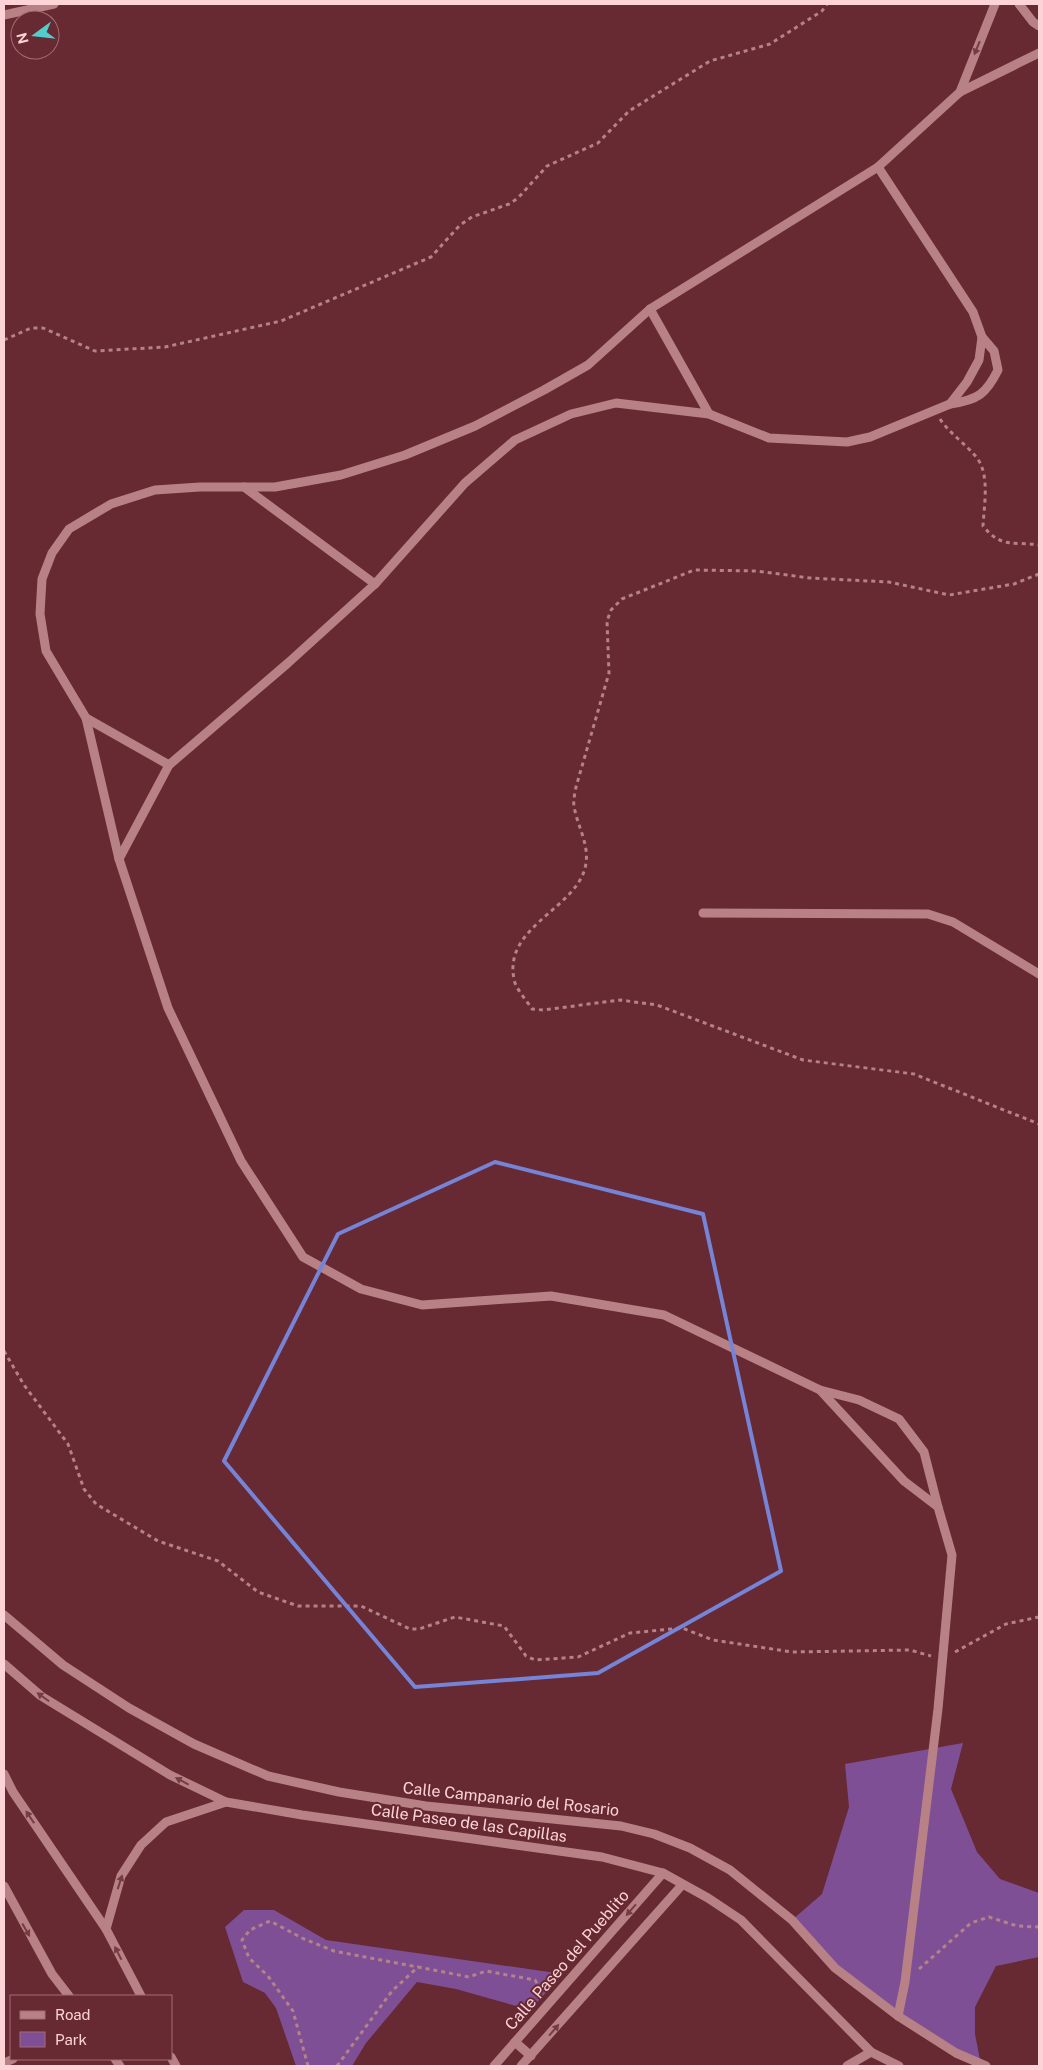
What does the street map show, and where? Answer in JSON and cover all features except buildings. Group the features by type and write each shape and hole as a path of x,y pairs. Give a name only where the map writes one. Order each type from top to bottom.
{"street":[{"path":"4,15 54,4"},
{"path":"960,92 995,4"},
{"path":"1019,4 1039,26"},
{"path":"898,2016 905,1982 952,1555 924,1452 899,1419 859,1400 820,1390 664,1315 551,1296 422,1305 361,1289 303,1257 241,1161 168,1008 119,859 86,718 46,651 40,614 42,580 56,547 69,528 111,504 155,490 275,487 341,475 405,455 475,426 588,364 650,309 878,167 960,92 1039,53"},
{"path":"119,859 169,765 288,663 375,584 465,484 515,440 571,414 616,403 709,414 769,438 847,442 870,437 950,404 970,401 988,390 998,370 994,351 982,337 973,312 878,167"},
{"path":"650,309 709,414"},
{"path":"950,404 967,382 979,360 982,337"},
{"path":"244,487 375,584"},
{"path":"86,718 169,765"},
{"path":"703,913 928,914 953,922 1039,974"},
{"path":"820,1390 904,1481 938,1507"},
{"name":"Calle Campanario del Rosario","path":"4,1615 63,1665 129,1708 194,1744 268,1776 339,1792 426,1806 621,1826 654,1834 690,1848 738,1876 792,1920 835,1968 898,2016 956,2053 986,2066"},
{"name":"Calle Paseo de las Capillas","path":"4,1664 41,1696 170,1774 226,1802 302,1815 602,1857 663,1873 741,1920 871,2052 898,2066"},
{"path":"4,1774 13,1792 106,1929 139,1995"},
{"path":"106,1929 121,1876 141,1845 166,1822 226,1802"},
{"name":"Calle Paseo del Pueblito","path":"494,2066 663,1873"},
{"path":"521,2066 682,1885"},
{"path":"4,1886 52,1974 69,1995"},
{"path":"515,2042 531,2056"},
{"path":"848,2066 871,2052"}],"path":[{"path":"4,340 31,328 43,328 95,351 165,348 281,321 431,257 460,225 472,217 509,204 518,198 547,166 598,143 629,111 710,61 724,55 770,44 822,11 826,4"},
{"path":"935,410 952,435 978,459 984,477 983,526 993,538 1003,542 1039,545"},
{"path":"1039,574 1014,584 948,595 889,582 810,578 756,571 694,570 622,599 611,610 607,621 609,673 576,787 574,805 586,848 586,863 578,884 520,940 514,966 515,983 532,1009 543,1010 620,1000 657,1005 804,1060 914,1074 1039,1124"},
{"path":"4,1351 24,1385 68,1444 84,1489 96,1504 158,1541 218,1560 258,1592 298,1606 361,1606 410,1629 419,1629 455,1617 504,1626 526,1656 535,1660 578,1657 630,1633 682,1628 713,1640 792,1652 910,1650 942,1659 1006,1624 1039,1617"},
{"path":"905,1982 971,1923 989,1917 1017,1926 1039,1927"},
{"path":"308,2066 293,2011 268,1976 249,1958 242,1940 250,1930 270,1921 304,1939 334,1951 470,1977 486,1972 534,1980 541,1990 557,1996"},
{"path":"337,2066 392,1991 418,1967"}],"highlighted area":[{"path":"495,1162 703,1214 781,1571 598,1673 415,1687 224,1461 338,1234"}],"green space":[{"path":"963,1743 951,1789 977,1852 1000,1879 1039,1893 1039,1957 996,1966 975,2007 975,2034 981,2065 956,2053 835,1968 792,1920 822,1894 849,1807 845,1764"},
{"path":"244,1910 274,1910 326,1940 563,1974 530,2010 456,1989 417,1982 366,2043 352,2066 296,2066 276,2008 265,1993 243,1982 225,1927"}]}
